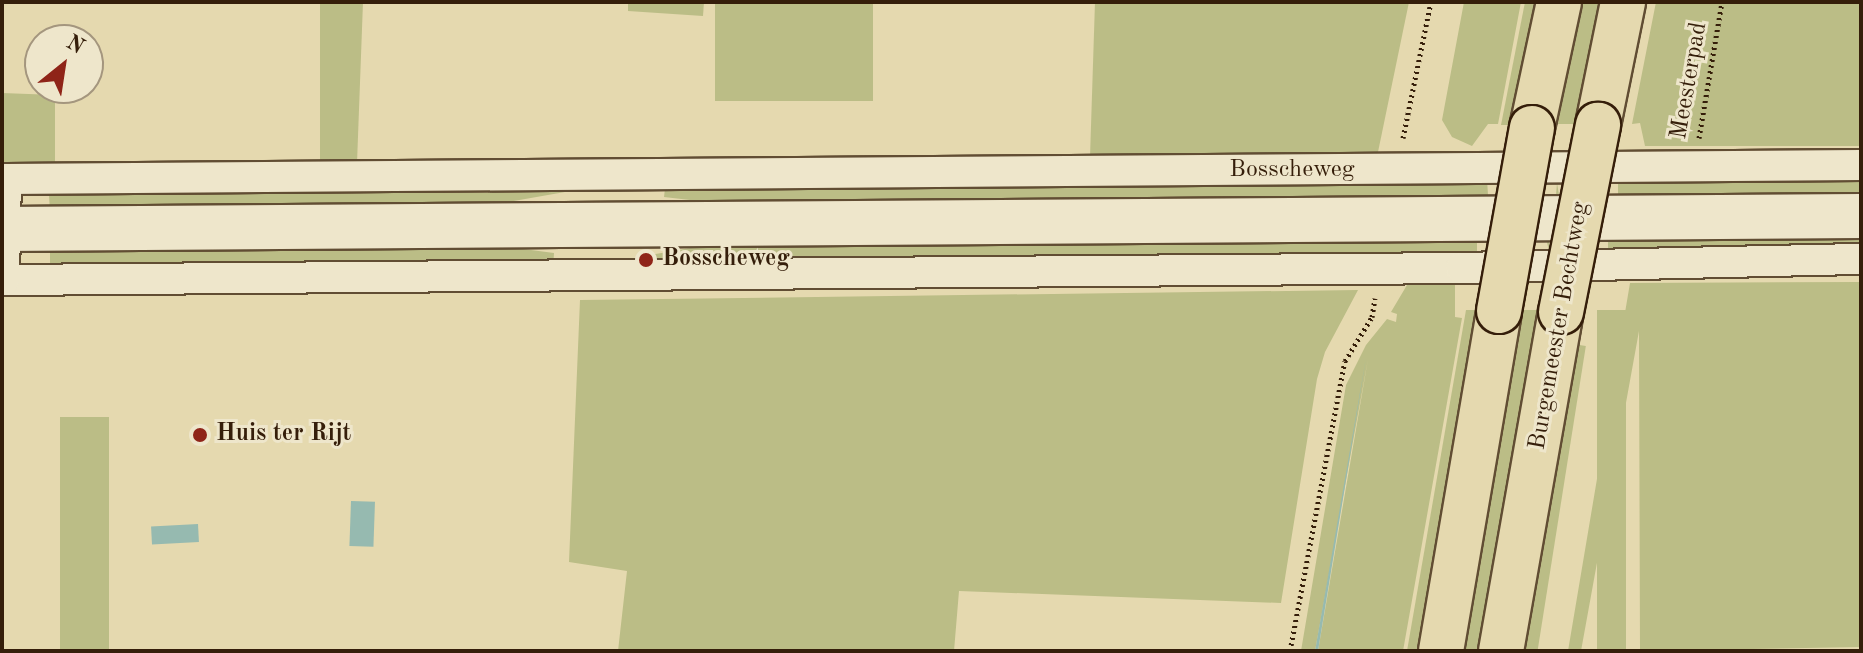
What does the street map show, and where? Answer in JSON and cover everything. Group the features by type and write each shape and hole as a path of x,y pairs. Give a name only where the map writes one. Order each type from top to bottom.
{"main road":[{"path":"1441,651 1532,128 1559,2"},
{"name":"Burgemeester Bechtweg","path":"1501,651 1561,312 1623,2"},
{"name":"Bosscheweg","path":"2,229 1861,216"}],"street":[{"name":"Bosscheweg","path":"1861,165 1396,171 6,179 2,229 3,280 1379,269 1861,259"}],"path":[{"path":"1396,171 1431,2"},
{"name":"Meesterpad","path":"1694,167 1722,2"},
{"path":"1290,651 1345,361 1372,317 1379,269"}],"green space":[{"path":"320,2 363,2 357,163 320,162"},
{"path":"628,2 704,2 703,16 628,11"},
{"path":"715,2 873,2 873,101 715,101"},
{"path":"1095,2 1409,2 1378,152 1090,157"},
{"path":"1464,2 1521,2 1498,124 1488,124 1472,146 1452,137 1442,120"},
{"path":"1525,2 1542,2 1510,125 1501,125"},
{"path":"1579,2 1602,2 1578,124 1558,124"},
{"path":"1656,2 1861,2 1861,146 1645,146 1640,123 1632,124"},
{"path":"2,93 24,94 24,104 55,104 55,163 2,175"},
{"path":"1861,177 1861,197 742,206 664,197 666,180 1487,179 1488,195 1556,195 1557,183 1559,195 1564,196 1618,195 1618,178"},
{"path":"565,192 469,209 50,212 49,195"},
{"path":"1861,232 1861,251 1608,254 1608,239 1549,239 1549,250 1546,239 1477,239 1477,255 650,269 650,255 730,241"},
{"path":"476,243 554,253 553,270 50,267 50,247"},
{"path":"1861,282 1861,647 1640,651 1639,331 1581,651 1568,651 1630,283"},
{"path":"1407,285 1455,285 1455,317 1462,318 1403,651 1318,651 1368,359 1315,651 1301,651 1346,385 1366,345 1387,319 1396,322 1397,314 1391,312"},
{"path":"1358,290 1325,352 1317,379 1281,603 959,591 954,651 618,651 627,571 569,562 580,300"},
{"path":"1466,310 1475,310 1480,318 1424,651 1407,651"},
{"path":"1523,310 1543,310 1483,651 1460,651 1513,344 1518,338"},
{"path":"1597,310 1626,310 1626,651 1597,651"},
{"path":"1573,344 1586,346 1538,651 1524,651"},
{"path":"60,417 109,417 109,651 60,651"}],"water":[{"path":"1366,358 1318,651 1315,651"},
{"path":"351,501 375,502 373,547 349,546"},
{"path":"198,524 199,542 152,544 151,526"}],"place":[{"name":"Bosscheweg","path":"646,260"},
{"name":"Huis ter Rijt","path":"200,435"}]}
